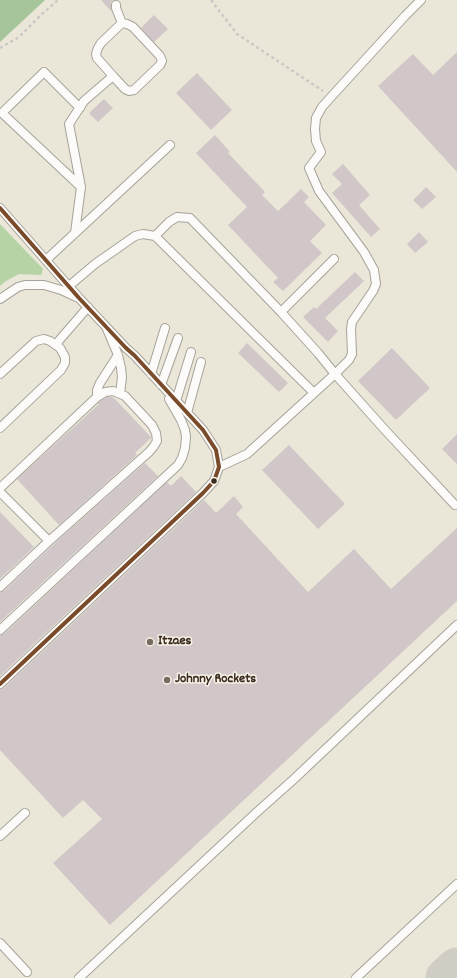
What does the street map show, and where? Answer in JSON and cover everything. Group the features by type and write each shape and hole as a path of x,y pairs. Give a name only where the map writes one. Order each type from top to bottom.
{"lane":[{"path":"219,467 247,454 335,374 349,360 352,354 352,322 373,291 376,284 374,270 364,252 319,191 309,168 321,152 316,141 316,118 322,107 421,0"},
{"path":"116,5 122,23"},
{"path":"122,23 133,27 160,56 162,61 160,66 134,90 130,91 125,89 112,76 97,58 96,54 101,43 122,23"},
{"path":"80,108 44,72 2,113 81,187"},
{"path":"75,232 81,187 69,124 84,101 112,76"},
{"path":"46,260 170,145"},
{"path":"0,208 79,298 203,430 216,450 219,467 214,481 203,493 0,684"},
{"path":"156,236 169,222 177,217 190,218 281,312 385,430 455,505"},
{"path":"69,286 95,264 135,236 143,234 156,236 314,393"},
{"path":"281,312 334,259"},
{"path":"0,299 18,287 25,285 44,285 61,290 79,298"},
{"path":"56,344 88,307"},
{"path":"106,326 118,355 122,377 120,394"},
{"path":"151,374 165,328"},
{"path":"159,383 178,338"},
{"path":"0,374 36,341 44,339 56,344 65,357 66,363 61,370 0,428"},
{"path":"176,401 192,352"},
{"path":"97,397 97,390 100,383 118,355"},
{"path":"187,413 202,362"},
{"path":"0,630 178,465 185,448 185,430 174,406 159,383"},
{"path":"0,488 97,397 105,392 114,391 125,396 152,425 156,433 157,441 154,446 0,587"},
{"path":"0,492 49,541"},
{"path":"79,978 257,812 300,774 457,625"},
{"path":"0,836 26,813"},
{"path":"356,978 457,884"},
{"path":"0,943 27,972"}],"path":[{"path":"0,48 19,37 58,0"},
{"path":"211,0 237,34 331,97"}],"green space":[{"path":"0,0 45,0 0,42"},
{"path":"0,224 43,269 41,275 19,274 0,286"}],"building":[{"path":"101,0 114,0 111,2 112,12"},
{"path":"154,15 168,29 154,42 141,28"},
{"path":"457,52 457,172 378,86 413,54 433,75"},
{"path":"197,73 232,110 211,130 176,93"},
{"path":"104,99 113,108 98,122 89,113"},
{"path":"215,135 230,152 228,153 265,192 262,195 278,211 301,189 309,197 304,202 326,225 310,241 322,253 283,291 273,282 278,278 228,225 247,207 196,153"},
{"path":"343,164 370,195 359,205 380,229 371,237 332,193 342,184 332,174"},
{"path":"426,187 436,197 422,209 413,200"},
{"path":"419,232 428,242 415,253 407,244"},
{"path":"355,272 364,281 325,318 338,331 328,342 303,317 314,307 316,309"},
{"path":"247,343 288,383 279,392 238,353"},
{"path":"392,348 430,388 396,420 358,381"},
{"path":"107,397 114,398 151,438 135,453 137,455 59,525 17,479 99,404 100,401"},
{"path":"457,434 457,464 442,449"},
{"path":"289,445 345,504 318,529 262,470"},
{"path":"145,463 158,476 0,622 0,592 4,591 66,533"},
{"path":"181,476 196,492 0,676 0,635 4,634 167,482 171,486"},
{"path":"234,496 243,507 236,514 308,592 354,549 391,589 457,528 457,601 110,925 53,863 102,819 83,800 63,818 0,750 0,689 4,688 204,500 216,513"},
{"path":"0,512 34,547 0,579"}],"taxiway":[{"path":"446,978 457,968"}],"transit line":[{"path":"0,208 79,298 203,430 216,450 219,467 214,481 203,493 0,684"}],"place":[{"name":"Itzaes","path":"150,642"},
{"name":"Johnny Rockets","path":"167,680"}]}
